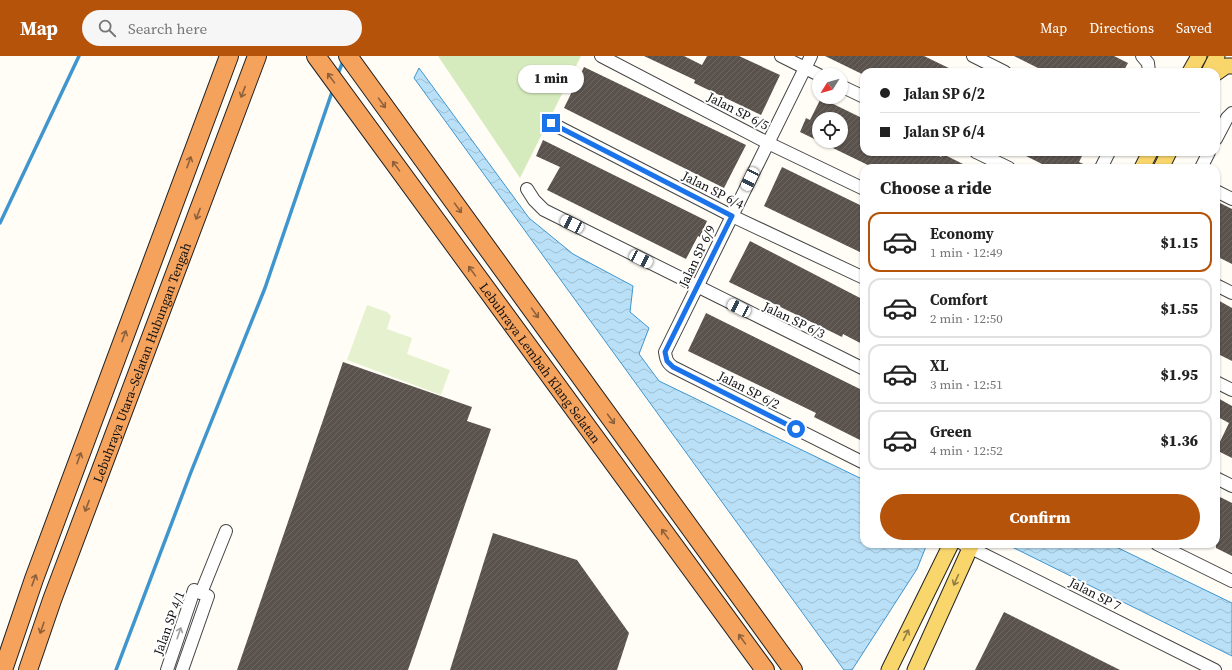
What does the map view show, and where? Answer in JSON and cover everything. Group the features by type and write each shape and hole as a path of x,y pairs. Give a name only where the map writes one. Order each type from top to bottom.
{"highway":[{"name":"Lebuhraya Utara–Selatan Hubungan Tengah","path":"3,670 37,572 229,56"},
{"name":"Lebuhraya Utara–Selatan Hubungan Tengah","path":"28,670 52,600 258,56"},
{"name":"Lebuhraya Lembah Klang Selatan","path":"316,56 765,670"},
{"name":"Lebuhraya Lembah Klang Selatan","path":"348,56 793,670"}],"main road":[{"path":"1186,68 1187,56"},
{"path":"1192,68 1199,56"},
{"path":"1211,68 1218,56"},
{"path":"1220,70 1226,66 1232,66"},
{"path":"889,670 948,548"},
{"path":"916,670 967,548"}],"street":[{"name":"Jalan SP 6/5","path":"601,56 768,143 860,186"},
{"path":"781,56 812,72"},
{"name":"Jalan SP 6/9","path":"667,361 665,352 811,56"},
{"path":"973,56 997,68"},
{"path":"848,89 860,95"},
{"path":"1220,131 1227,118 1232,113"},
{"name":"Jalan SP 6/4","path":"551,123 732,216 860,276"},
{"path":"984,156 1001,164"},
{"name":"Jalan SP 6/3","path":"527,189 534,200 544,210 860,368"},
{"path":"1220,193 1232,199"},
{"path":"1220,287 1232,293"},
{"name":"Jalan SP 6/2","path":"667,361 673,367 860,461"},
{"path":"1220,384 1232,390"},
{"path":"1220,480 1232,486"},
{"name":"Jalan SP 4/1","path":"201,593 226,530"},
{"name":"Jalan SP 7","path":"974,548 1215,670"},
{"path":"1166,548 1232,581"},
{"name":"Jalan SP 4/1","path":"167,670 194,590 208,596 182,670"}],"green space":[{"path":"438,56 581,56 520,178"},
{"path":"367,305 387,312 391,316 387,329 412,338 407,354 450,370 441,395 347,360"}],"water":[{"path":"419,68 529,218 573,254 633,286 630,312 649,328 639,354 659,381 860,478 860,548 925,548 917,569 852,670 844,670 414,78"},
{"path":"1014,548 1118,548 1232,603 1232,656"}],"building":[{"path":"644,56 684,56 702,65 707,56 739,56 780,75 761,115 694,83 695,80"},
{"path":"825,56 924,56 949,68 860,68 860,73"},
{"path":"1014,56 1114,56 1128,63 1125,68 1038,68"},
{"path":"584,67 746,145 724,188 564,108"},
{"path":"818,104 833,104 860,117 860,156 947,156 963,164 866,164 833,148 848,148 848,112 814,112"},
{"path":"812,116 812,138 800,132 806,118 810,120"},
{"path":"543,140 707,221 700,237 698,236 686,259 547,190 560,167 536,156"},
{"path":"1026,156 1082,156 1079,162 1083,164 1042,164"},
{"path":"782,167 860,205 860,252 764,206"},
{"path":"1220,203 1232,209 1232,264 1220,258"},
{"path":"750,241 860,298 860,343 843,334 842,337 729,282"},
{"path":"1220,301 1232,308 1232,361 1220,355"},
{"path":"706,313 860,389 860,440 814,417 816,413 688,351"},
{"path":"343,362 472,407 467,421 491,429 408,670 237,670"},
{"path":"1220,399 1232,406 1232,458 1220,452 1220,442 1229,423 1220,418"},
{"path":"1220,497 1232,503 1232,556 1216,548 1220,548"},
{"path":"493,533 577,560 629,633 617,670 450,670"},
{"path":"1004,612 1120,670 975,670"}],"waterway":[{"path":"0,223 79,56"},
{"path":"337,76 344,59"},
{"path":"116,670 191,472 265,288 333,89"}],"route":[{"path":"551,123 732,216 665,352 667,361 673,367 796,429"}]}
